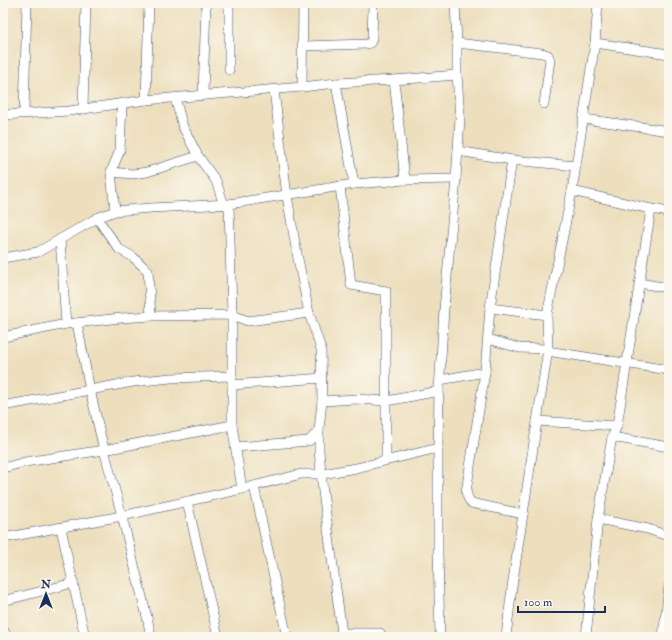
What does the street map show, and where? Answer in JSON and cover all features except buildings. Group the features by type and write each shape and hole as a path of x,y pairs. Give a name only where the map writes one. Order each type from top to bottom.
{"street":[{"path":"24,113 27,3"},
{"path":"83,109 86,3"},
{"path":"146,100 149,3"},
{"path":"203,95 206,3"},
{"path":"229,3 229,70"},
{"path":"302,87 303,3"},
{"path":"302,46 370,43 372,39 373,3"},
{"path":"440,637 438,448 439,391 444,309 460,118 455,3"},
{"path":"506,637 547,350 547,315 572,192 595,43 598,3"},
{"path":"457,43 548,55 550,60 544,104"},
{"path":"595,43 669,54"},
{"path":"3,115 83,109 146,100 274,90 336,83 457,75"},
{"path":"394,80 405,180"},
{"path":"336,83 354,184"},
{"path":"274,90 287,196 297,254 309,313 320,349 322,401 319,430 319,450 341,635 380,633 384,637"},
{"path":"175,98 183,127 198,156 216,181 226,204 232,315 232,425 242,489"},
{"path":"115,211 112,172 120,150 122,103"},
{"path":"584,118 669,131"},
{"path":"458,151 512,160 576,166"},
{"path":"112,172 133,174 147,172 198,156"},
{"path":"512,160 490,308 484,372 466,492 471,502 523,514"},
{"path":"3,258 38,252 97,218 115,211 226,204 287,196 354,184 405,180 456,179"},
{"path":"340,186 351,285 386,291 386,460"},
{"path":"572,192 669,212"},
{"path":"586,637 598,519 612,437 617,426 651,209"},
{"path":"97,218 119,249 133,257 148,271 151,316"},
{"path":"60,239 66,324"},
{"path":"639,283 669,288"},
{"path":"490,308 547,315"},
{"path":"3,337 66,324 121,318 232,315 248,321 309,313"},
{"path":"77,323 90,390 104,450 122,516 151,637"},
{"path":"488,339 519,348 547,350 669,370"},
{"path":"440,380 484,372"},
{"path":"3,406 133,382 171,378 232,380 322,378"},
{"path":"322,401 356,399 387,401 439,391"},
{"path":"537,421 617,426"},
{"path":"3,468 25,462 104,450 232,425"},
{"path":"235,446 309,441 319,430"},
{"path":"612,437 669,447"},
{"path":"309,441 319,450"},
{"path":"3,538 122,516 301,474 322,474 356,468 438,448"},
{"path":"254,486 286,637"},
{"path":"187,501 218,637"},
{"path":"598,519 648,529 665,535 669,534"},
{"path":"61,528 85,637"},
{"path":"3,602 73,583"},
{"path":"663,637 669,586"},
{"path":"3,629 7,637"}]}
